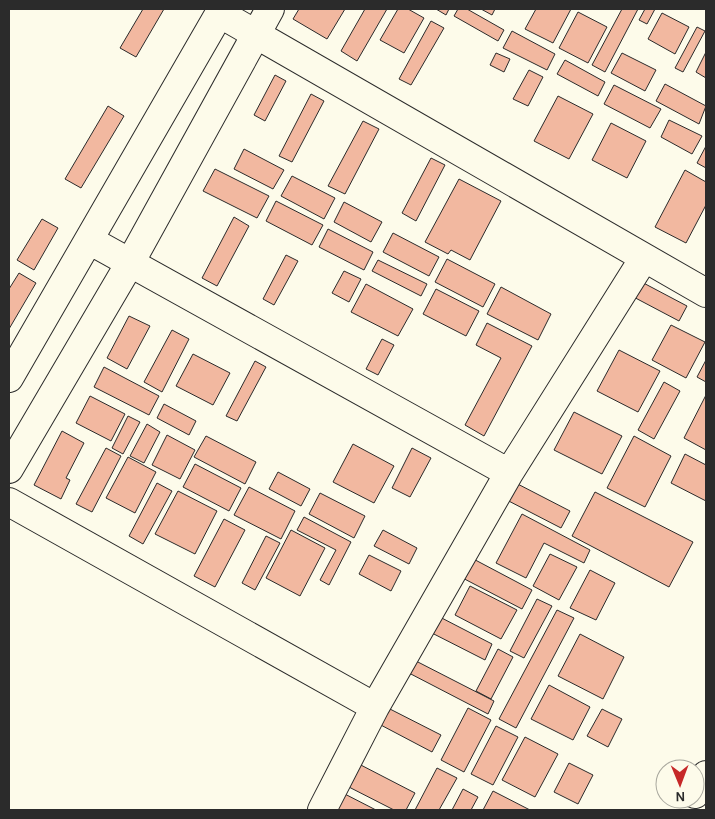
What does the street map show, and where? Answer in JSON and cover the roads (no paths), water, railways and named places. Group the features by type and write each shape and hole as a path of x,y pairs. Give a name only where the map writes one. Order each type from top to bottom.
{"street":[{"path":"9,469 130,263 270,9"},
{"path":"9,378 221,11 706,293"},
{"path":"89,240 509,473"},
{"path":"322,810 375,707 509,473 644,258"},
{"path":"9,502 375,707"}]}
